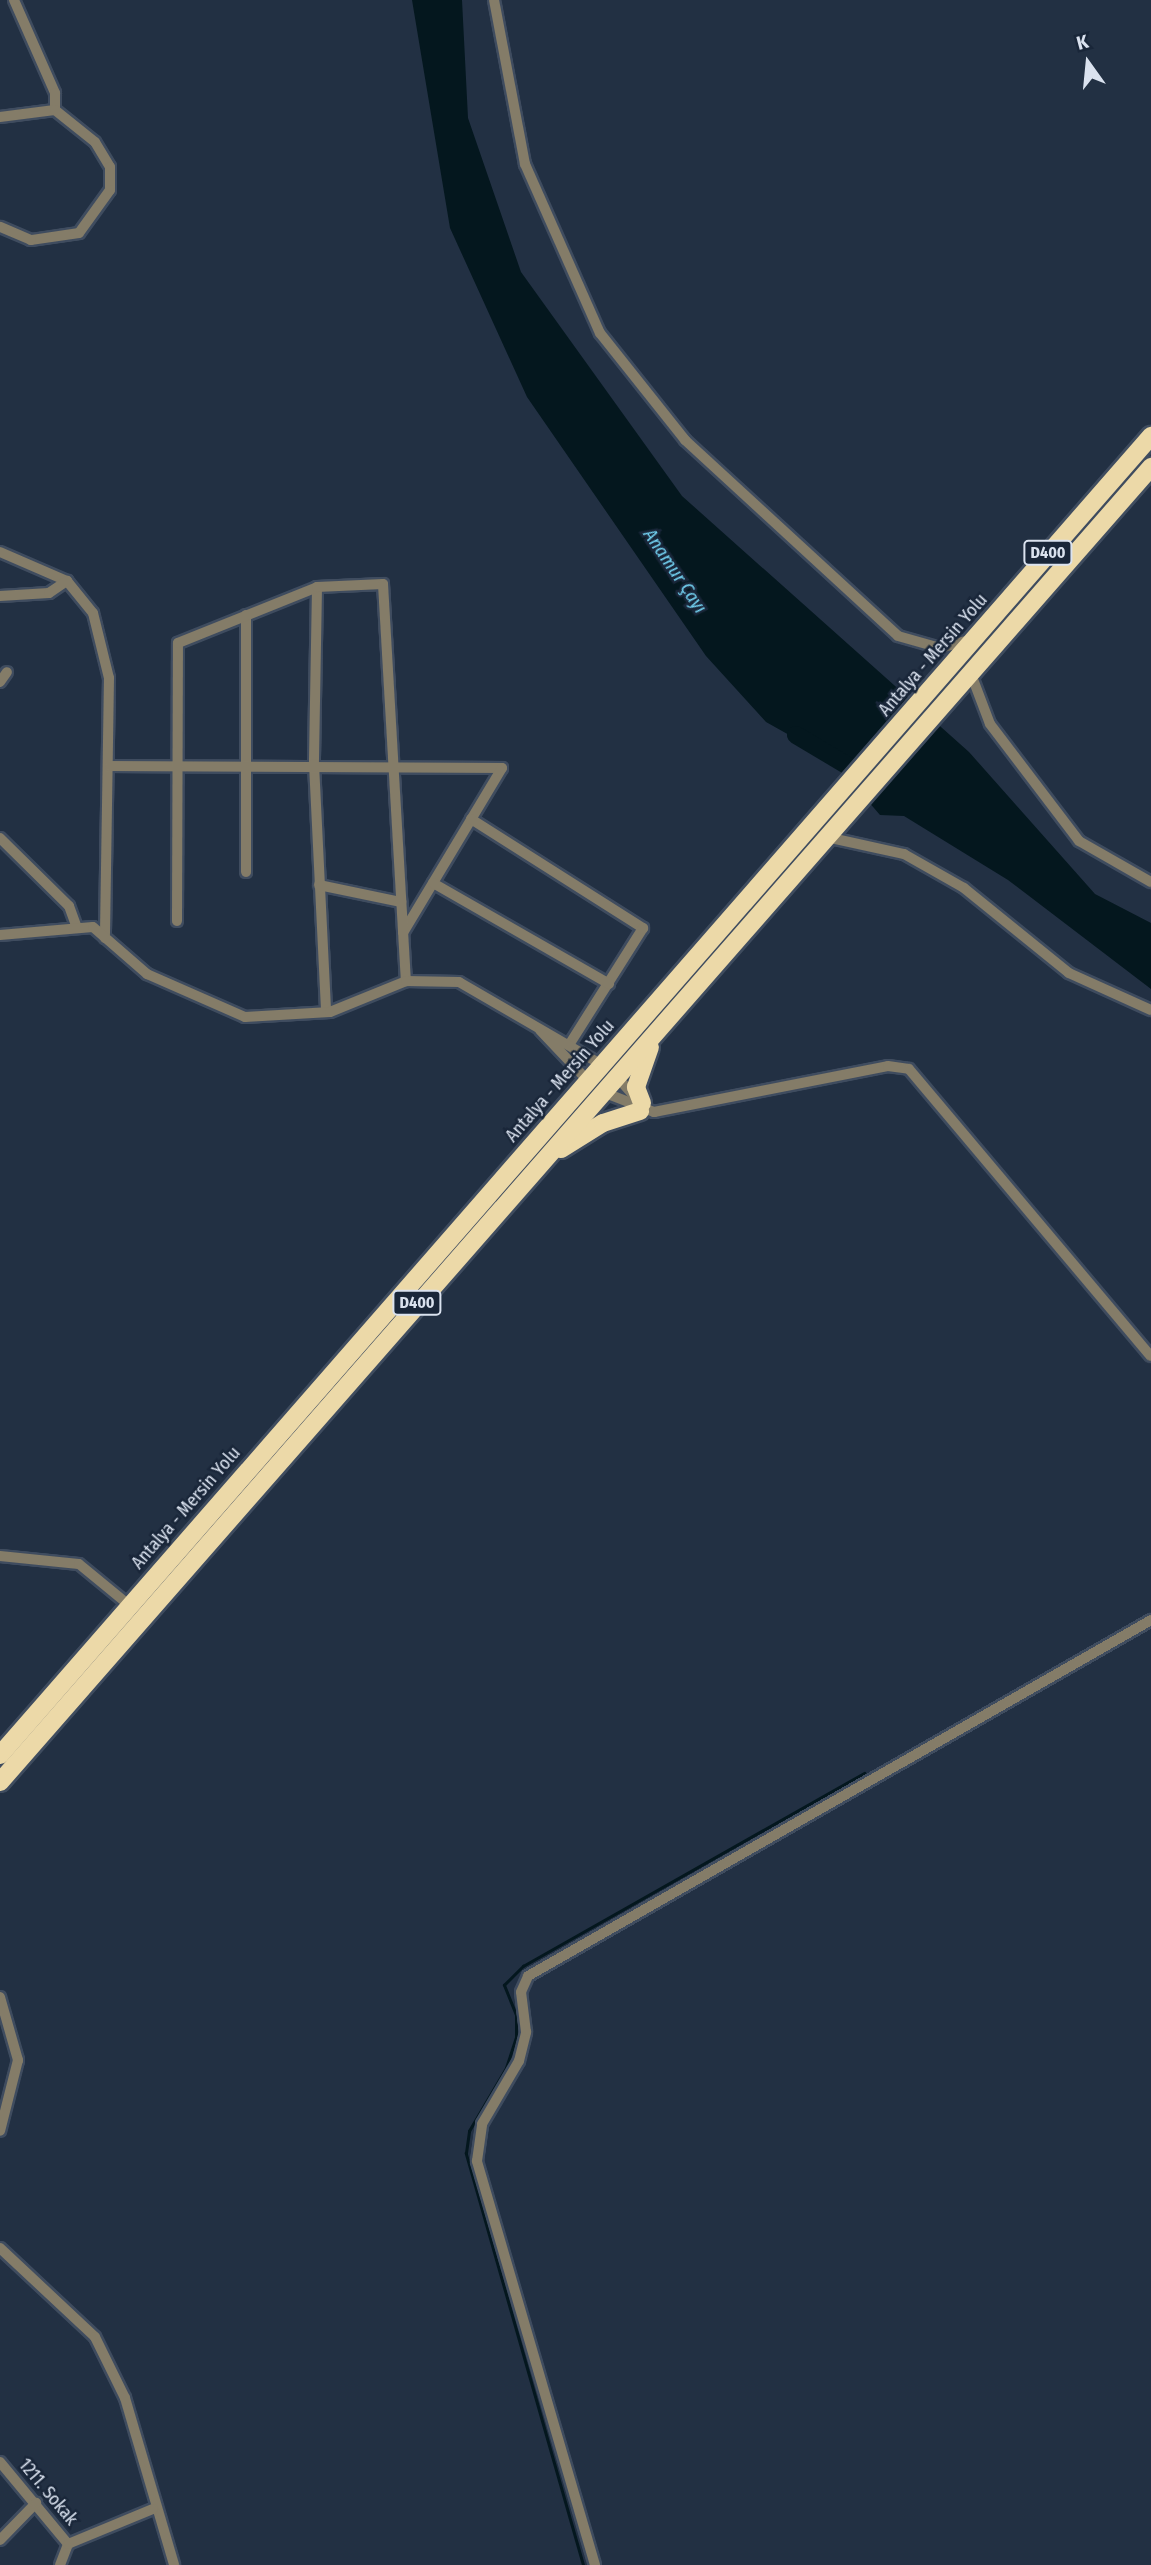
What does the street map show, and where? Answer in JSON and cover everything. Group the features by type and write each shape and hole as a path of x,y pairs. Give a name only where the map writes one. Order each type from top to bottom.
{"highway":[{"name":"Antalya - Mersin Yolu","path":"0,1755 824,814 1151,436"},
{"name":"D400","path":"0,1782 536,1167 835,834 1151,467"},
{"path":"536,1167 590,1129 645,1109 638,1077 654,1035"},
{"path":"602,1065 617,1077"},
{"path":"588,1081 603,1092"}],"street":[{"path":"14,0 54,93 54,110"},
{"path":"494,0 525,164 600,333 685,440 898,636 940,648 975,638"},
{"path":"0,117 54,110 96,142 110,167 110,190 79,233 31,240 0,227"},
{"path":"0,552 67,582 93,613 109,678 110,766 105,938"},
{"path":"0,596 49,593 67,582"},
{"path":"177,920 178,643 317,587 383,584 406,981"},
{"path":"317,587 314,764 326,1012"},
{"path":"246,615 246,872"},
{"path":"0,682 7,672"},
{"path":"968,678 990,724 1079,841 1151,881"},
{"path":"110,766 314,764 502,768 403,933"},
{"path":"471,819 643,928 569,1045"},
{"path":"835,834 904,854 964,888 1069,973 1151,1010"},
{"path":"0,838 69,906 76,925"},
{"path":"433,883 609,984"},
{"path":"319,886 401,902"},
{"path":"0,935 76,925 93,927 147,974 205,1004 245,1017 326,1012 406,981 459,982 602,1065"},
{"path":"532,1023 588,1081"},
{"path":"603,1092 645,1109 888,1066 909,1069 1151,1356"},
{"path":"617,1077 645,1109"},
{"path":"0,1556 79,1564 129,1605"},
{"path":"595,2565 477,2161 482,2124 519,2061 526,2032 521,1992 528,1976 1151,1620"},
{"path":"0,1997 18,2060 0,2131"},
{"path":"0,2249 95,2337 125,2398 153,2509 174,2565"},
{"name":"1211. Sokak","path":"0,2462 68,2544"},
{"path":"0,2540 36,2503"},
{"path":"60,2565 68,2544 153,2509"}],"water":[{"path":"412,0 462,0 468,118 521,272 682,496 969,752 1095,894 1151,923 1151,989 1008,880 904,816 880,815 832,759 766,722 706,656 527,397 450,228"}],"waterway":[{"name":"Anamur Çayı","path":"796,735 853,769"},
{"path":"583,2565 466,2153 469,2131 506,2068 516,2037 516,2015 504,1985 523,1966 864,1773"}]}
